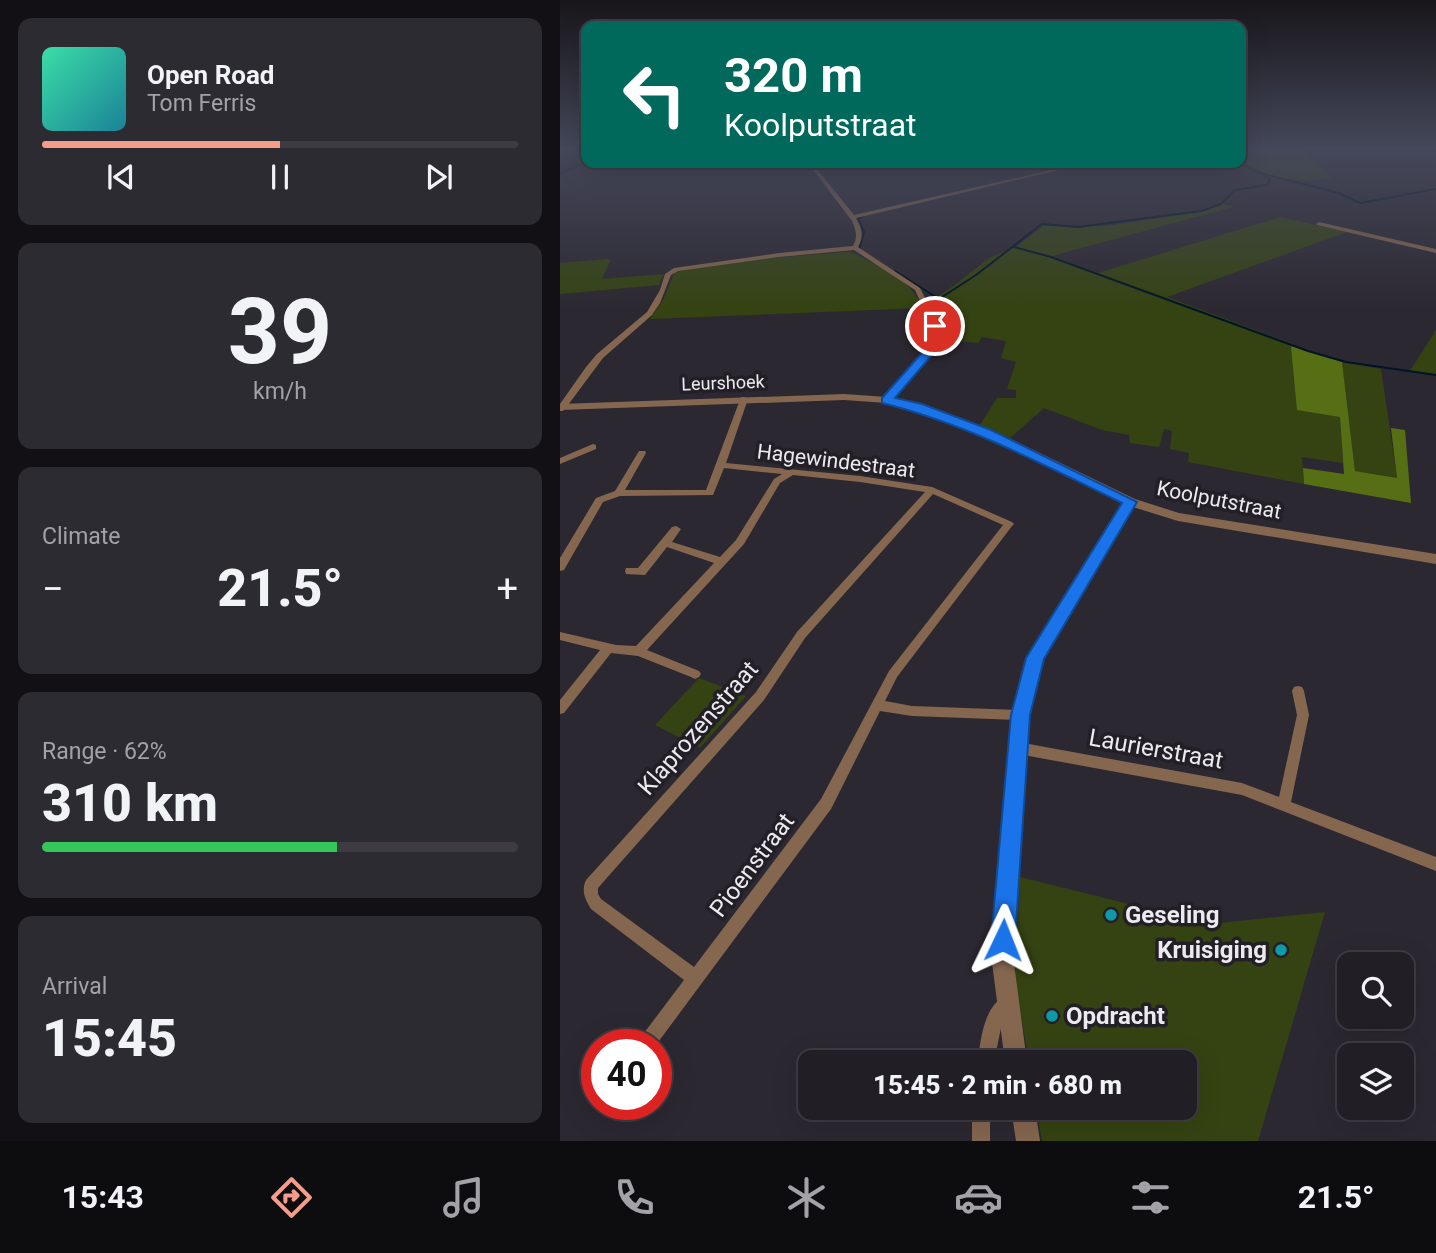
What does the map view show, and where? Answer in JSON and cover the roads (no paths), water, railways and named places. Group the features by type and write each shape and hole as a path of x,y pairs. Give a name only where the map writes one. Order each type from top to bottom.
{"street":[{"path":"840,202 853,217 859,230 855,248"},
{"path":"853,217 917,202"},
{"path":"1319,224 1436,251"},
{"path":"561,408 601,356 651,314 664,289 668,274 676,269 766,256 855,248 918,289 935,326 936,342 933,348 887,400"},
{"name":"Leurshoek","path":"561,408 744,399 844,397 887,400"},
{"name":"Hagewindestraat","path":"744,399 721,465 932,490 1009,524"},
{"name":"Koolputstraat","path":"887,400 917,407 987,433 1130,502 1178,517 1436,559"},
{"path":"560,461 593,447"},
{"path":"619,493 642,453"},
{"path":"560,568 599,500 619,493 710,493 721,465"},
{"path":"639,652 722,562 756,519 777,481 792,472"},
{"name":"Klaprozenstraat","path":"696,979 596,904 591,896 591,885 598,874 760,696 801,635 932,490"},
{"path":"1014,1050 1003,963 1003,916 1021,715 1035,658 1130,502"},
{"name":"Pioenstraat","path":"659,1029 825,804 893,674 1009,524"},
{"path":"630,571 641,572 676,529"},
{"path":"665,543 722,562"},
{"path":"560,636 639,652 695,674"},
{"path":"560,709 609,648"},
{"path":"1284,803 1303,715 1298,691"},
{"path":"877,705 912,711 1021,715"},
{"name":"Laurierstraat","path":"1018,748 1222,783 1284,803 1436,864"},
{"path":"989,1050 996,1018 1007,1003"},
{"path":"981,1120 981,1141"},
{"path":"1025,1120 1028,1141"}],"waterway":[{"path":"895,271 939,299 976,275 1042,224 1078,227 1201,211 1223,202"},
{"path":"1358,202 1364,202"},
{"path":"859,250 864,232 858,219 862,216"},
{"path":"1014,247 1051,257 1308,351 1346,362 1436,375"}],"place":[{"name":"Geseling","path":"1111,915"},
{"name":"Kruisiging","path":"1281,950"},
{"name":"Opdracht","path":"1052,1016"}]}
